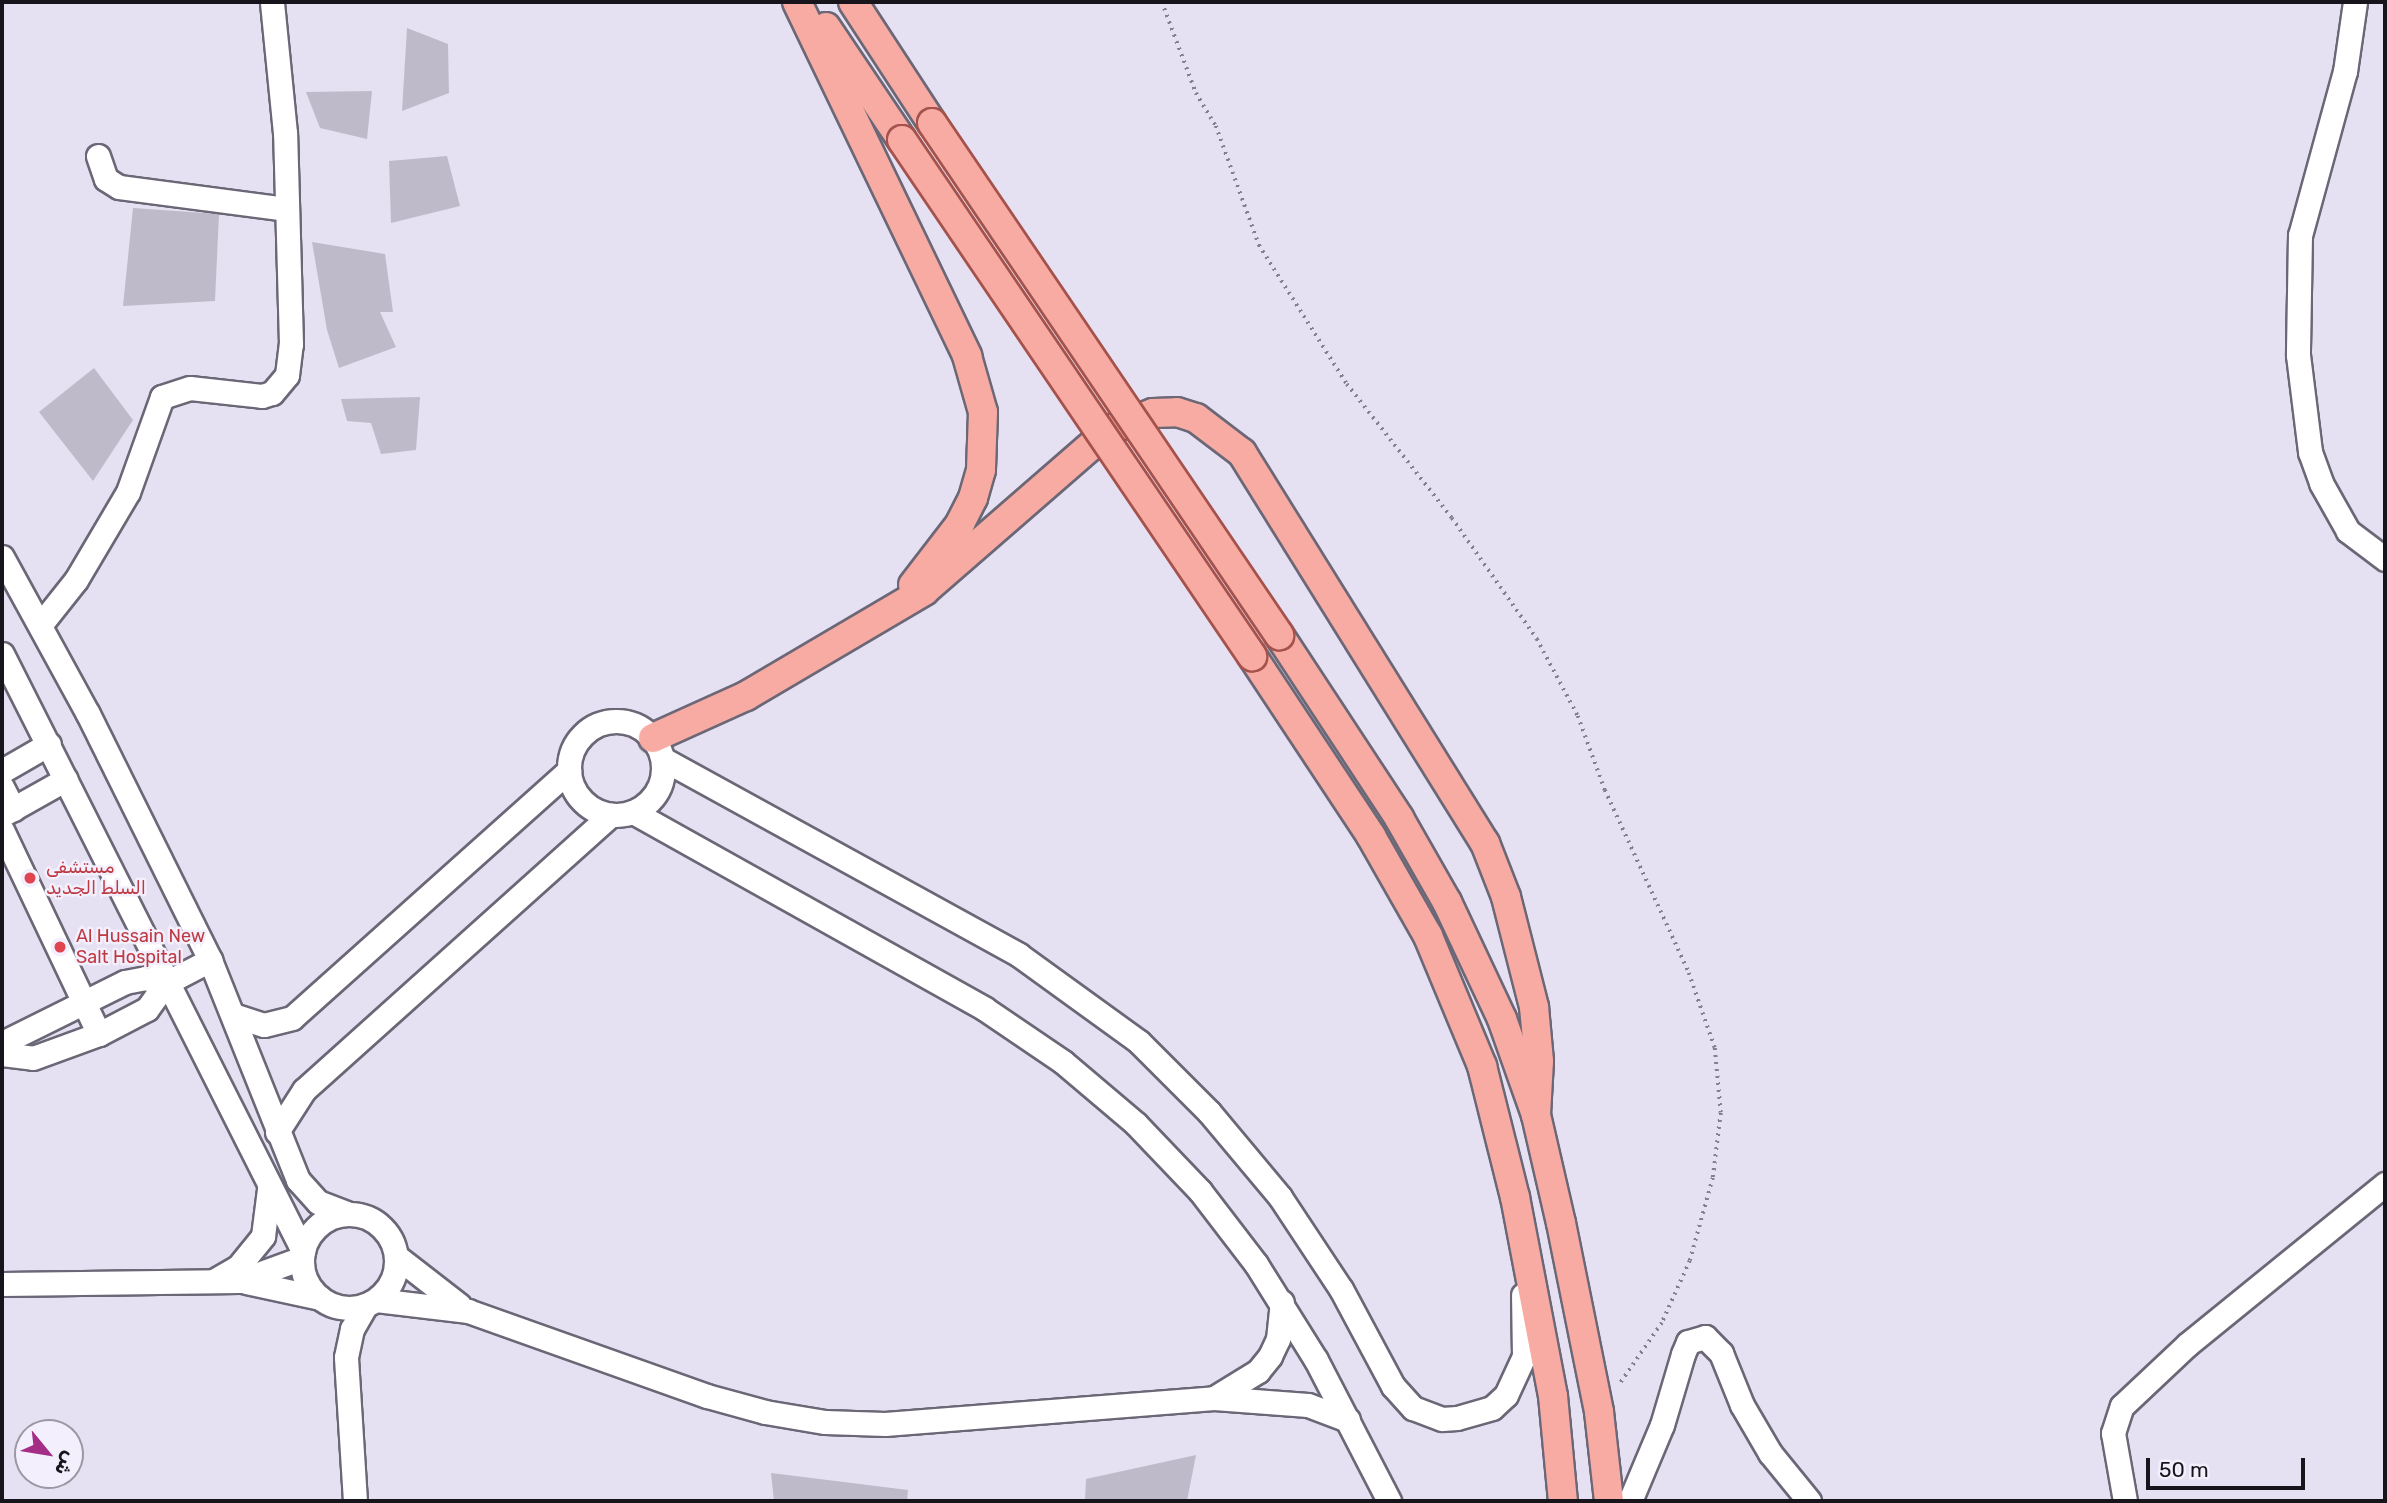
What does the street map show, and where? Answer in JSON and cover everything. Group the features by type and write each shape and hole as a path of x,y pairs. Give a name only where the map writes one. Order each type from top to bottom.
{"main road":[{"path":"797,2 967,356 983,412 982,460 973,498 960,524 893,610"},
{"path":"809,2 1371,836 1447,978 1482,1066 1526,1254 1553,1396 1563,1501"},
{"path":"853,2 1372,774 1447,902 1502,1019 1536,1115 1599,1412 1609,1501"},
{"path":"658,749 893,610 953,568 1109,430 1130,419 1177,412 1229,439 1253,469 1485,843 1506,897 1534,1007 1539,1061 1536,1115"}],"street":[{"path":"41,624 76,580 128,492 162,397 190,388 262,396 282,384 291,344 285,134 272,2"},
{"path":"2355,2 2340,95 2300,235 2298,355 2310,452 2321,483 2348,531 2385,559"},
{"path":"98,156 106,179 119,187 286,209"},
{"path":"2,557 41,624 211,960 236,1016 277,1132 307,1192 346,1213 374,1220 393,1242 395,1273 352,1329 346,1357 355,1501"},
{"path":"2,654 166,983 266,1176 303,1254 303,1273 322,1299 346,1357"},
{"path":"236,1016 264,1026 292,1018 569,770 579,738 608,721 640,727 658,749 1019,955 1139,1042 1209,1112 1280,1197 1341,1289 1393,1386 1413,1408 1442,1419 1457,1418 1492,1408 1507,1395 1524,1356 1526,1254"},
{"path":"2,771 49,744"},
{"path":"277,1132 304,1090 622,814 658,791 658,749"},
{"path":"569,770 577,795 586,805 622,814 985,1009 1063,1062 1170,1157 1229,1227 1282,1302 1348,1420 1389,1501"},
{"path":"2,787 7,812 66,779"},
{"path":"2,830 87,1003 99,1034"},
{"path":"2,1055 33,1058 99,1034 148,1009 166,983 211,960"},
{"path":"2,1043 135,979 166,983"},
{"path":"201,1283 238,1267 264,1236 270,1196 266,1176"},
{"path":"2125,1501 2113,1433 2122,1406 2188,1344 2385,1184"},
{"path":"239,1281 303,1254 318,1225 346,1213"},
{"path":"396,1256 468,1311"},
{"path":"2,1284 239,1281 322,1299 337,1307 371,1303 468,1311 707,1396 765,1412 825,1422 885,1424 1214,1398 1308,1405 1348,1420"},
{"path":"1214,1398 1250,1377 1270,1356 1278,1339 1282,1302"},
{"path":"1630,1501 1662,1425 1688,1342 1705,1336 1721,1353 1742,1405 1770,1453 1809,1501"}],"path":[{"path":"1162,2 1196,93 1216,126 1259,245 1347,384 1452,518 1537,639 1566,694 1689,973 1715,1048 1720,1113 1713,1178 1690,1261 1662,1323 1599,1412"}],"building":[{"path":"407,28 448,44 449,93 402,111"},
{"path":"372,91 367,139 320,128 306,92"},
{"path":"447,156 460,206 391,223 389,161"},
{"path":"133,208 219,214 215,301 123,306"},
{"path":"312,242 385,254 393,312 380,312 396,347 339,368 327,330"},
{"path":"94,368 133,420 93,481 39,412"},
{"path":"420,397 416,450 381,454 371,423 347,421 341,399"},
{"path":"1196,1455 1187,1501 1085,1501 1086,1479"},
{"path":"771,1473 908,1490 907,1501 774,1501"}],"place":[{"name":"مستشفى السلط الجديد","path":"30,878"},
{"name":"Al Hussain New Salt Hospital","path":"60,947"}]}
